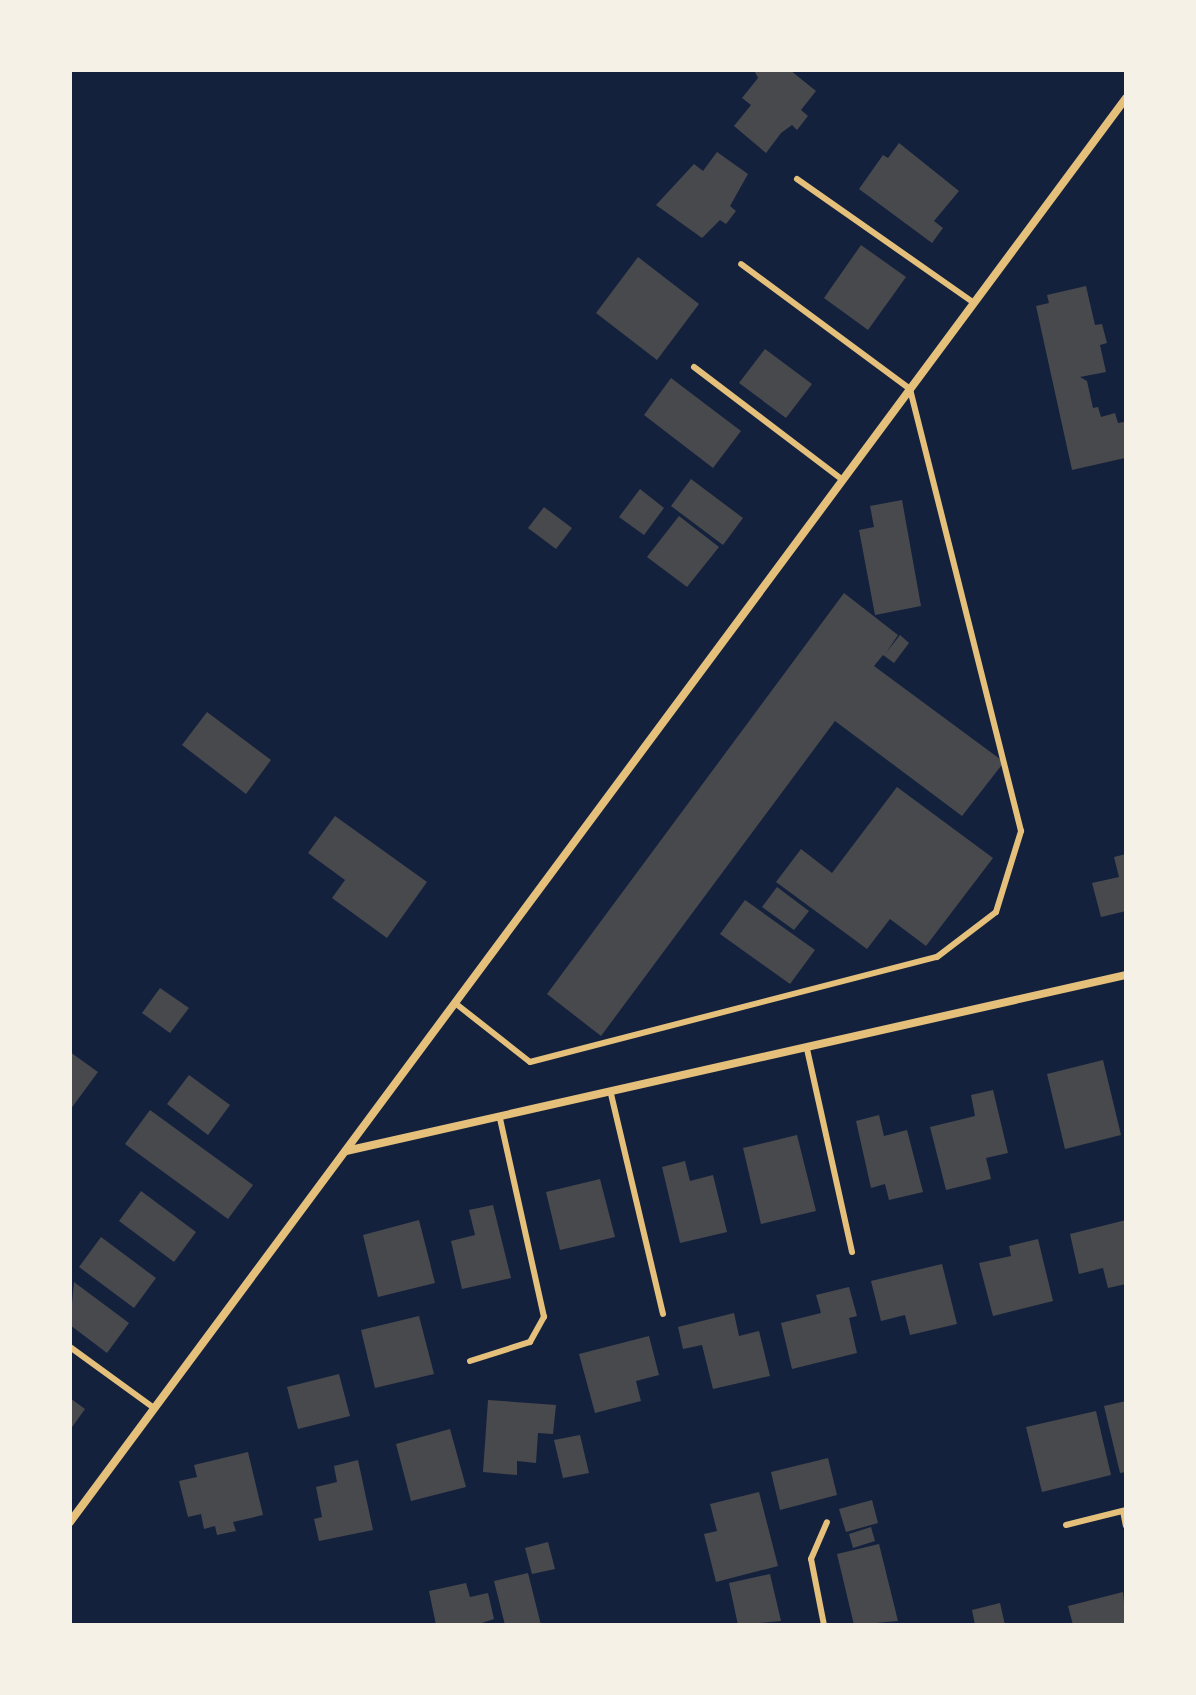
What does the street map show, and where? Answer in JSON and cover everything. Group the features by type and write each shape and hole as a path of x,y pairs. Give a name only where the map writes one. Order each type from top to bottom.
{"street":[{"path":"70,1522 1126,98"},
{"path":"345,1151 611,1094 1126,975"}],"lane":[{"path":"797,179 974,303"},
{"path":"455,1003 530,1062 937,957 996,912 1021,831 910,389 741,264"},
{"path":"694,367 843,480"},
{"path":"807,1049 852,1252"},
{"path":"611,1094 663,1314"},
{"path":"470,1361 530,1342 544,1317 500,1119"},
{"path":"70,1347 154,1408"},
{"path":"1066,1525 1124,1511 1126,1526"},
{"path":"824,1625 811,1559 827,1522"}],"building":[{"path":"754,70 790,70 816,91 801,110 808,116 797,130 792,125 781,133 766,153 734,126 751,105 742,98 758,78"},
{"path":"899,143 959,191 934,221 943,228 932,243 859,189 883,155 888,158"},
{"path":"717,152 748,174 730,206 736,211 726,224 720,220 702,238 656,205 694,164 703,171"},
{"path":"861,245 906,277 868,330 824,298"},
{"path":"638,257 699,304 657,360 596,313"},
{"path":"1086,286 1095,325 1102,324 1107,343 1100,345 1106,372 1080,377 1087,381 1093,408 1098,407 1101,417 1115,413 1118,423 1124,422 1125,458 1072,470 1036,306 1049,303 1047,295"},
{"path":"765,349 812,384 786,418 739,383"},
{"path":"671,378 741,431 713,468 644,415"},
{"path":"691,479 743,518 723,545 671,506"},
{"path":"640,489 664,508 644,535 619,517"},
{"path":"902,500 921,606 875,615 859,530 874,527 870,506"},
{"path":"544,507 572,528 556,549 528,528"},
{"path":"679,516 719,547 687,587 647,557"},
{"path":"844,593 898,635 886,653 900,635 909,643 894,663 883,655 874,666 1004,762 962,816 835,721 601,1036 547,994"},
{"path":"207,712 271,760 246,794 182,745"},
{"path":"897,787 993,858 926,946 890,919 867,949 776,882 801,849 832,873"},
{"path":"335,816 427,882 387,938 332,898 345,880 308,853"},
{"path":"1126,854 1126,911 1101,917 1092,883 1119,877 1114,857"},
{"path":"777,887 809,911 794,930 762,907"},
{"path":"745,900 815,950 790,984 720,934"},
{"path":"160,988 189,1008 170,1033 142,1013"},
{"path":"70,1052 98,1072 70,1110"},
{"path":"1103,1060 1121,1135 1065,1149 1047,1074"},
{"path":"189,1075 230,1105 208,1135 167,1104"},
{"path":"993,1090 1008,1153 986,1158 991,1179 946,1190 930,1127 975,1116 971,1095"},
{"path":"150,1110 253,1185 228,1219 125,1144"},
{"path":"879,1115 884,1136 907,1130 923,1192 889,1200 885,1184 871,1188 856,1121"},
{"path":"797,1135 816,1211 761,1224 743,1148"},
{"path":"685,1161 690,1181 713,1175 727,1232 680,1243 662,1167"},
{"path":"600,1179 615,1237 560,1250 546,1192"},
{"path":"141,1191 196,1232 174,1262 119,1221"},
{"path":"493,1205 511,1278 462,1289 451,1241 475,1235 469,1210"},
{"path":"419,1220 435,1283 378,1297 363,1235"},
{"path":"1126,1220 1126,1284 1108,1288 1103,1268 1079,1274 1070,1234"},
{"path":"101,1237 156,1278 134,1308 79,1267"},
{"path":"1038,1239 1053,1301 993,1316 979,1263 1011,1256 1009,1246"},
{"path":"942,1264 957,1324 910,1335 905,1315 881,1321 871,1281"},
{"path":"74,1282 129,1323 107,1353 70,1325"},
{"path":"849,1287 857,1316 849,1318 857,1353 792,1369 781,1323 821,1313 816,1295"},
{"path":"734,1313 739,1336 759,1331 770,1376 713,1389 702,1345 683,1349 678,1327"},
{"path":"419,1316 434,1374 375,1388 361,1330"},
{"path":"649,1336 659,1375 636,1381 641,1401 595,1413 579,1354"},
{"path":"339,1374 350,1416 298,1429 287,1387"},
{"path":"70,1398 85,1409 70,1430"},
{"path":"488,1400 556,1405 553,1434 538,1433 536,1463 517,1461 517,1475 483,1472"},
{"path":"1126,1401 1126,1472 1120,1473 1104,1406"},
{"path":"1096,1411 1111,1475 1042,1492 1026,1427"},
{"path":"450,1429 466,1487 411,1501 396,1444"},
{"path":"580,1435 589,1473 563,1478 554,1440"},
{"path":"248,1452 263,1515 233,1522 236,1531 217,1535 215,1526 204,1529 201,1514 188,1517 179,1481 197,1477 194,1465"},
{"path":"828,1458 837,1495 780,1510 771,1472"},
{"path":"358,1460 373,1530 319,1541 314,1519 322,1517 316,1487 337,1482 334,1466"},
{"path":"759,1492 778,1566 716,1582 704,1534 717,1531 710,1504"},
{"path":"872,1500 878,1523 846,1532 839,1509"},
{"path":"871,1527 875,1541 853,1548 849,1534"},
{"path":"548,1542 555,1569 532,1574 525,1548"},
{"path":"879,1544 898,1621 854,1625 837,1554"},
{"path":"528,1573 541,1625 505,1625 494,1581"},
{"path":"770,1574 781,1621 738,1625 729,1583"},
{"path":"466,1583 470,1597 488,1593 494,1619 476,1625 436,1625 429,1591"},
{"path":"1123,1592 1126,1625 1073,1625 1068,1606"},
{"path":"1000,1603 1005,1625 975,1625 972,1610"}]}
